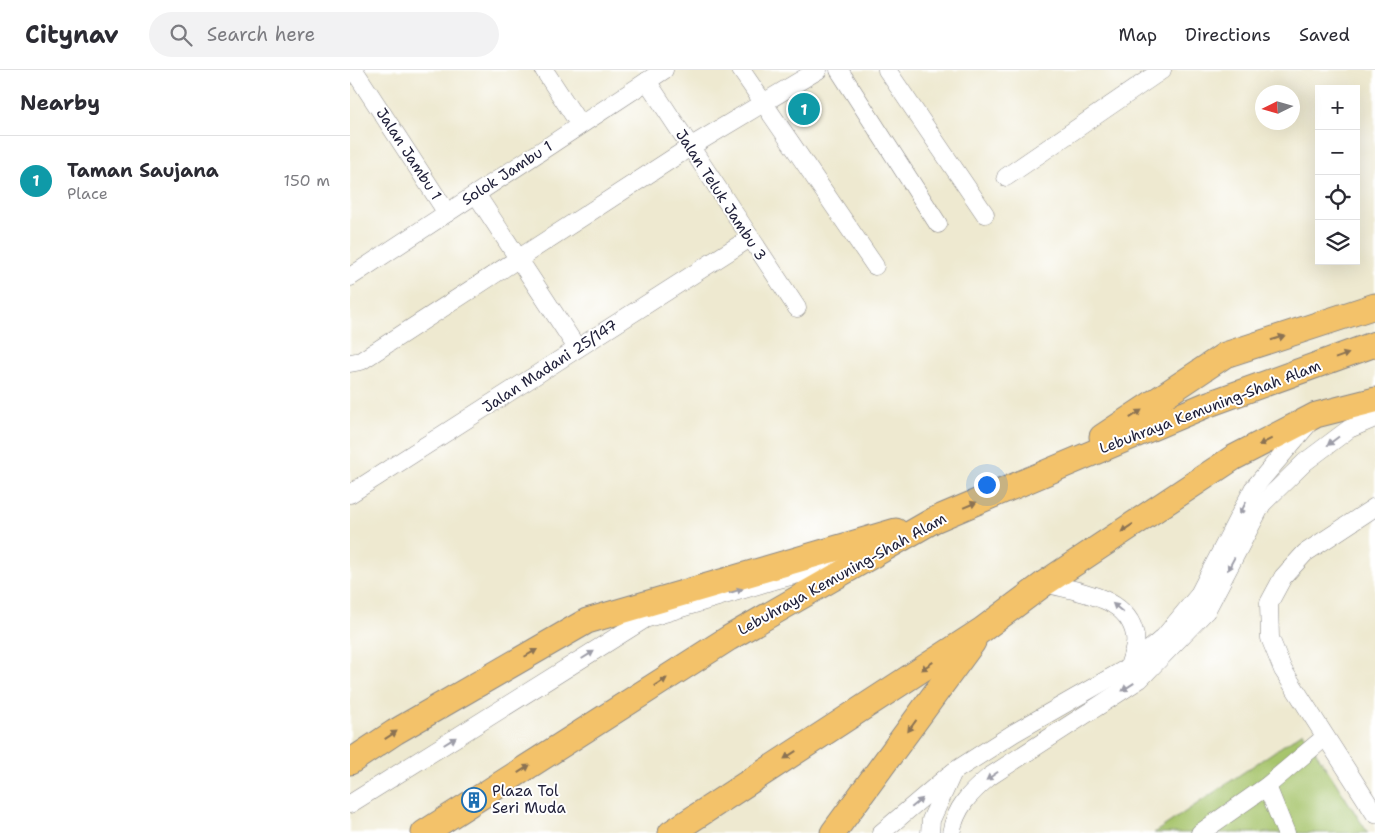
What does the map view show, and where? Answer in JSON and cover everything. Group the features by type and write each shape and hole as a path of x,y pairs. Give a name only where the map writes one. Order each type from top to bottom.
{"highway":[{"path":"1052,470 1225,355 1375,306"},
{"name":"Lebuhraya Kemuning-Shah Alam","path":"424,833 729,638 934,520 1206,405 1375,344"},
{"path":"671,833 982,630 1045,583 1233,458 1316,415 1375,400"},
{"path":"350,762 395,732 587,621 934,520"},
{"path":"833,833 982,630"}],"street":[{"name":"Jalan Jambu 1","path":"354,70 447,213"},
{"path":"544,70 580,125"},
{"name":"Solok Jambu 1","path":"350,277 664,70"},
{"path":"741,70 876,266"},
{"path":"356,362 519,259 690,147 818,70"},
{"path":"839,70 938,224"},
{"path":"887,70 985,214"},
{"path":"1006,177 1162,70"},
{"name":"Jalan Teluk Jambu 3","path":"647,81 797,308"},
{"path":"476,194 578,348"},
{"name":"Jalan Madani 25/147","path":"350,494 750,238"},
{"path":"881,833 953,772 1014,733 1129,666 1164,637 1198,596 1253,489 1316,415"},
{"path":"951,833 960,806 972,792 990,777 1140,679 1168,652 1206,611 1262,504 1305,462 1349,429 1375,418"},
{"path":"1375,508 1305,553 1283,577 1270,603 1270,638 1283,670 1375,814"},
{"path":"350,804 645,619 771,581 876,554"},
{"path":"1045,583 1112,602 1130,618 1136,638 1129,666"},
{"path":"1200,833 1267,786 1326,737"},
{"path":"930,833 931,820 953,772"},
{"path":"1267,786 1286,833"}],"green space":[{"path":"1303,732 1368,833 1154,833"}],"place":[{"name":"Taman Saujana","path":"804,109"},
{"name":"Plaza Tol Seri Muda","path":"474,800"}]}
